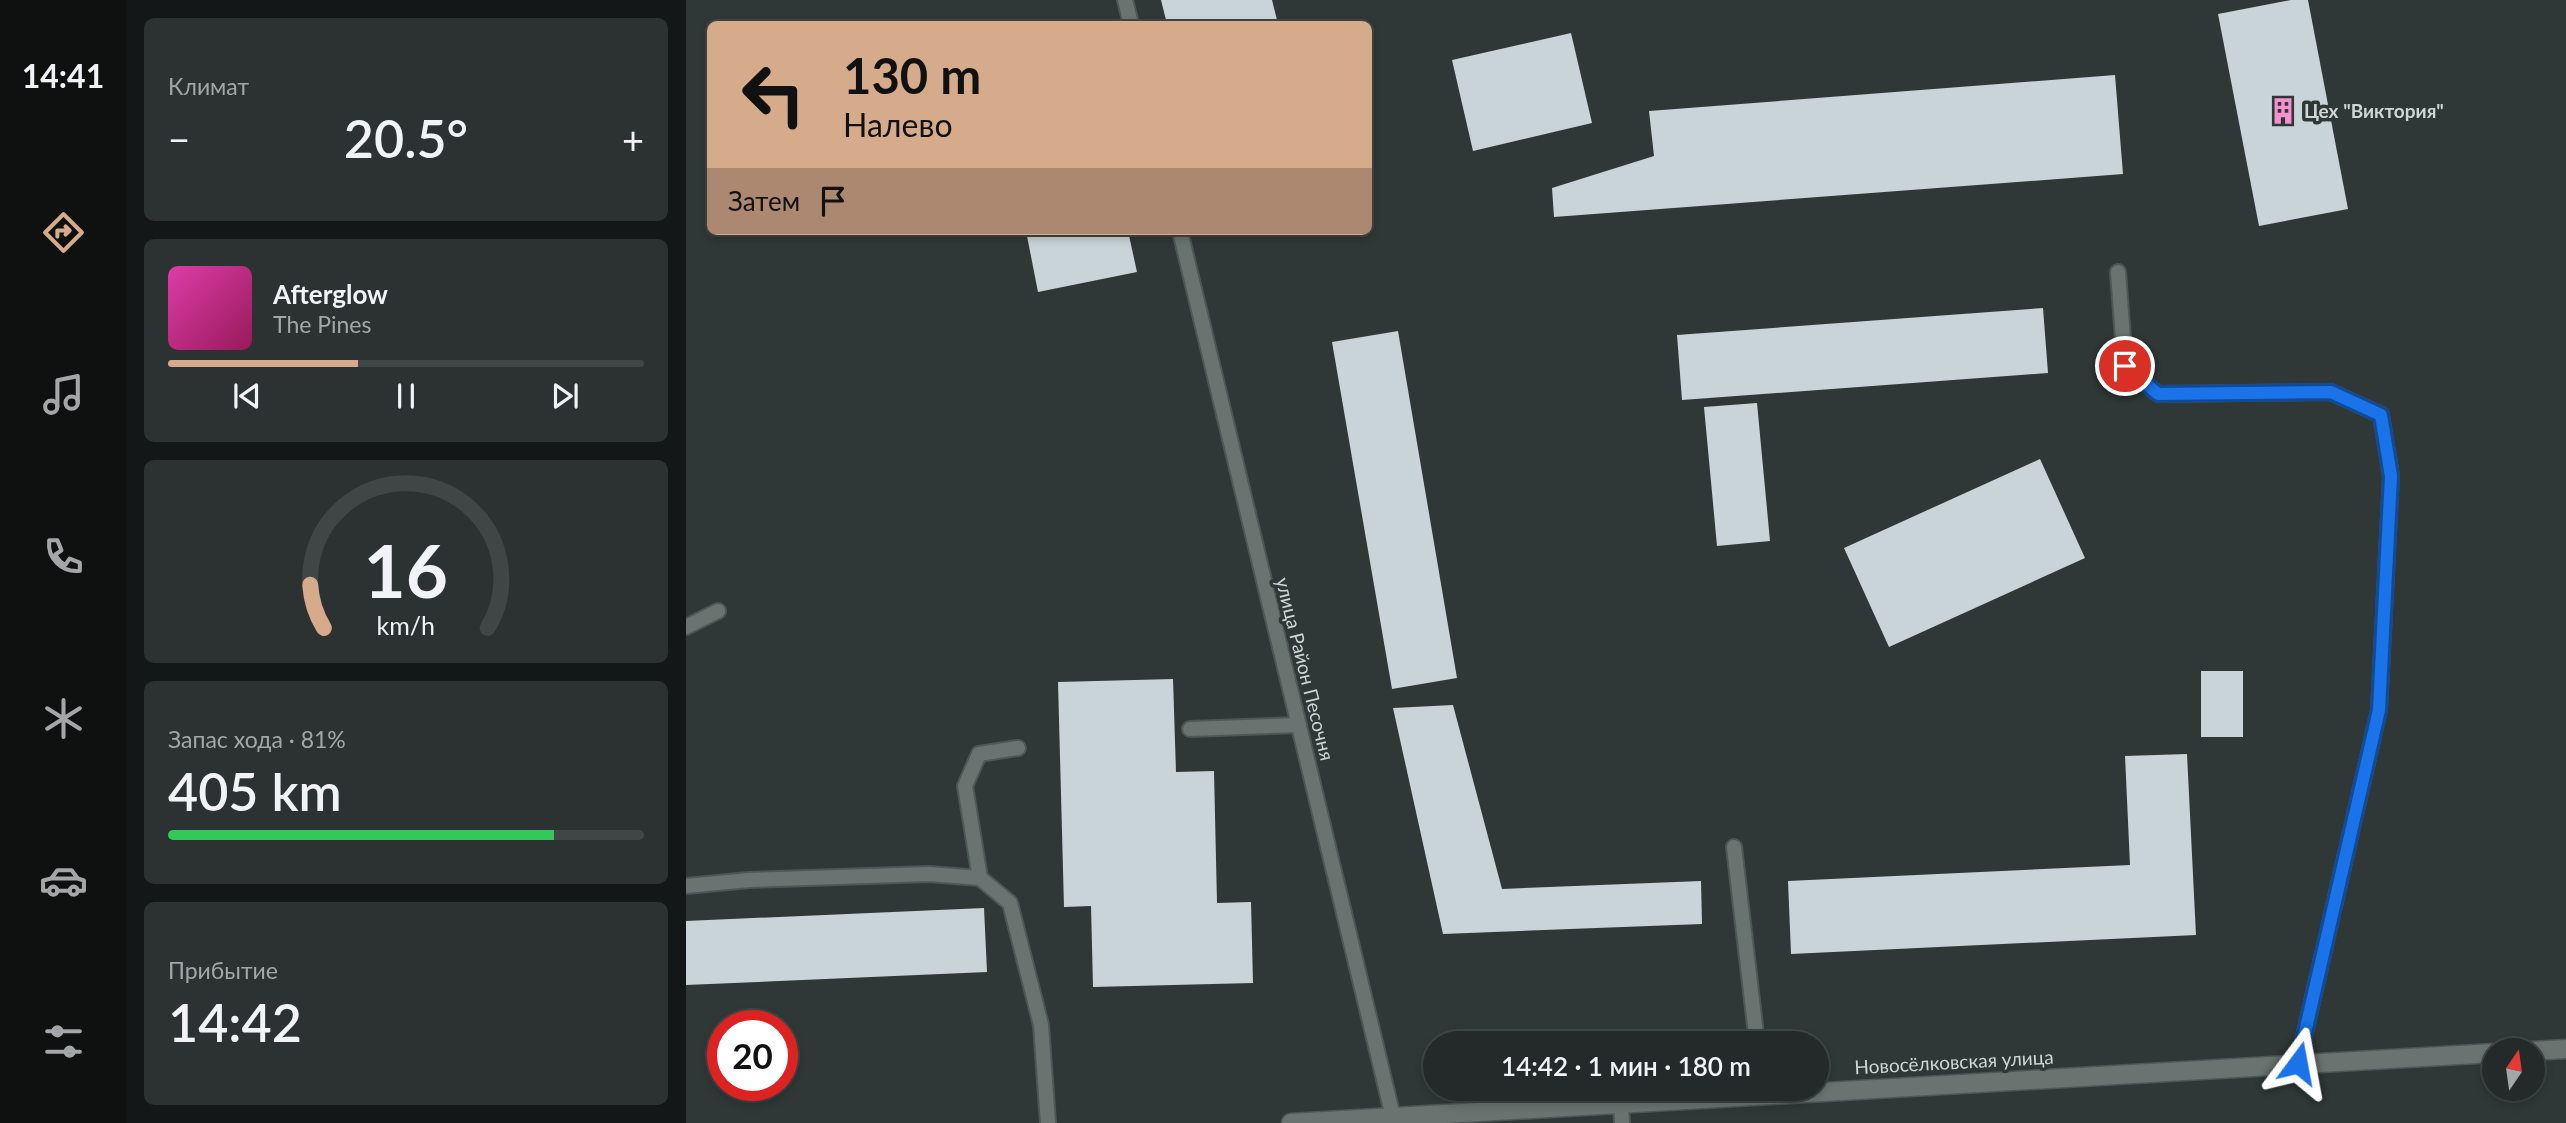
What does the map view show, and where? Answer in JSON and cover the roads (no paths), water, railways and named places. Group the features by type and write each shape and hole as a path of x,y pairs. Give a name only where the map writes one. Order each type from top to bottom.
{"street":[{"path":"2545,1050 2566,1049"},
{"name":"Новосёлковская улица","path":"1829,1088 2482,1054"},
{"name":"Новосёлковская улица","path":"1291,1123 1646,1101"}],"lane":[{"path":"1125,0 1130,21"},
{"name":"улица Район Песочня","path":"1181,235 1393,1117"},
{"path":"2118,272 2125,366 2158,394 2331,392 2381,415 2391,476 2379,710 2298,1063"},
{"path":"686,627 718,611"},
{"path":"1190,729 1299,725"},
{"path":"980,878 965,786 979,754 1018,748"},
{"path":"1734,847 1756,1031"},
{"path":"686,886 749,880 929,874 980,878 1010,903 1041,1025 1048,1123"},
{"path":"1620,1103 1622,1123"}],"place":[{"name":"Цех \"Виктория\"","path":"2283,111"}]}
